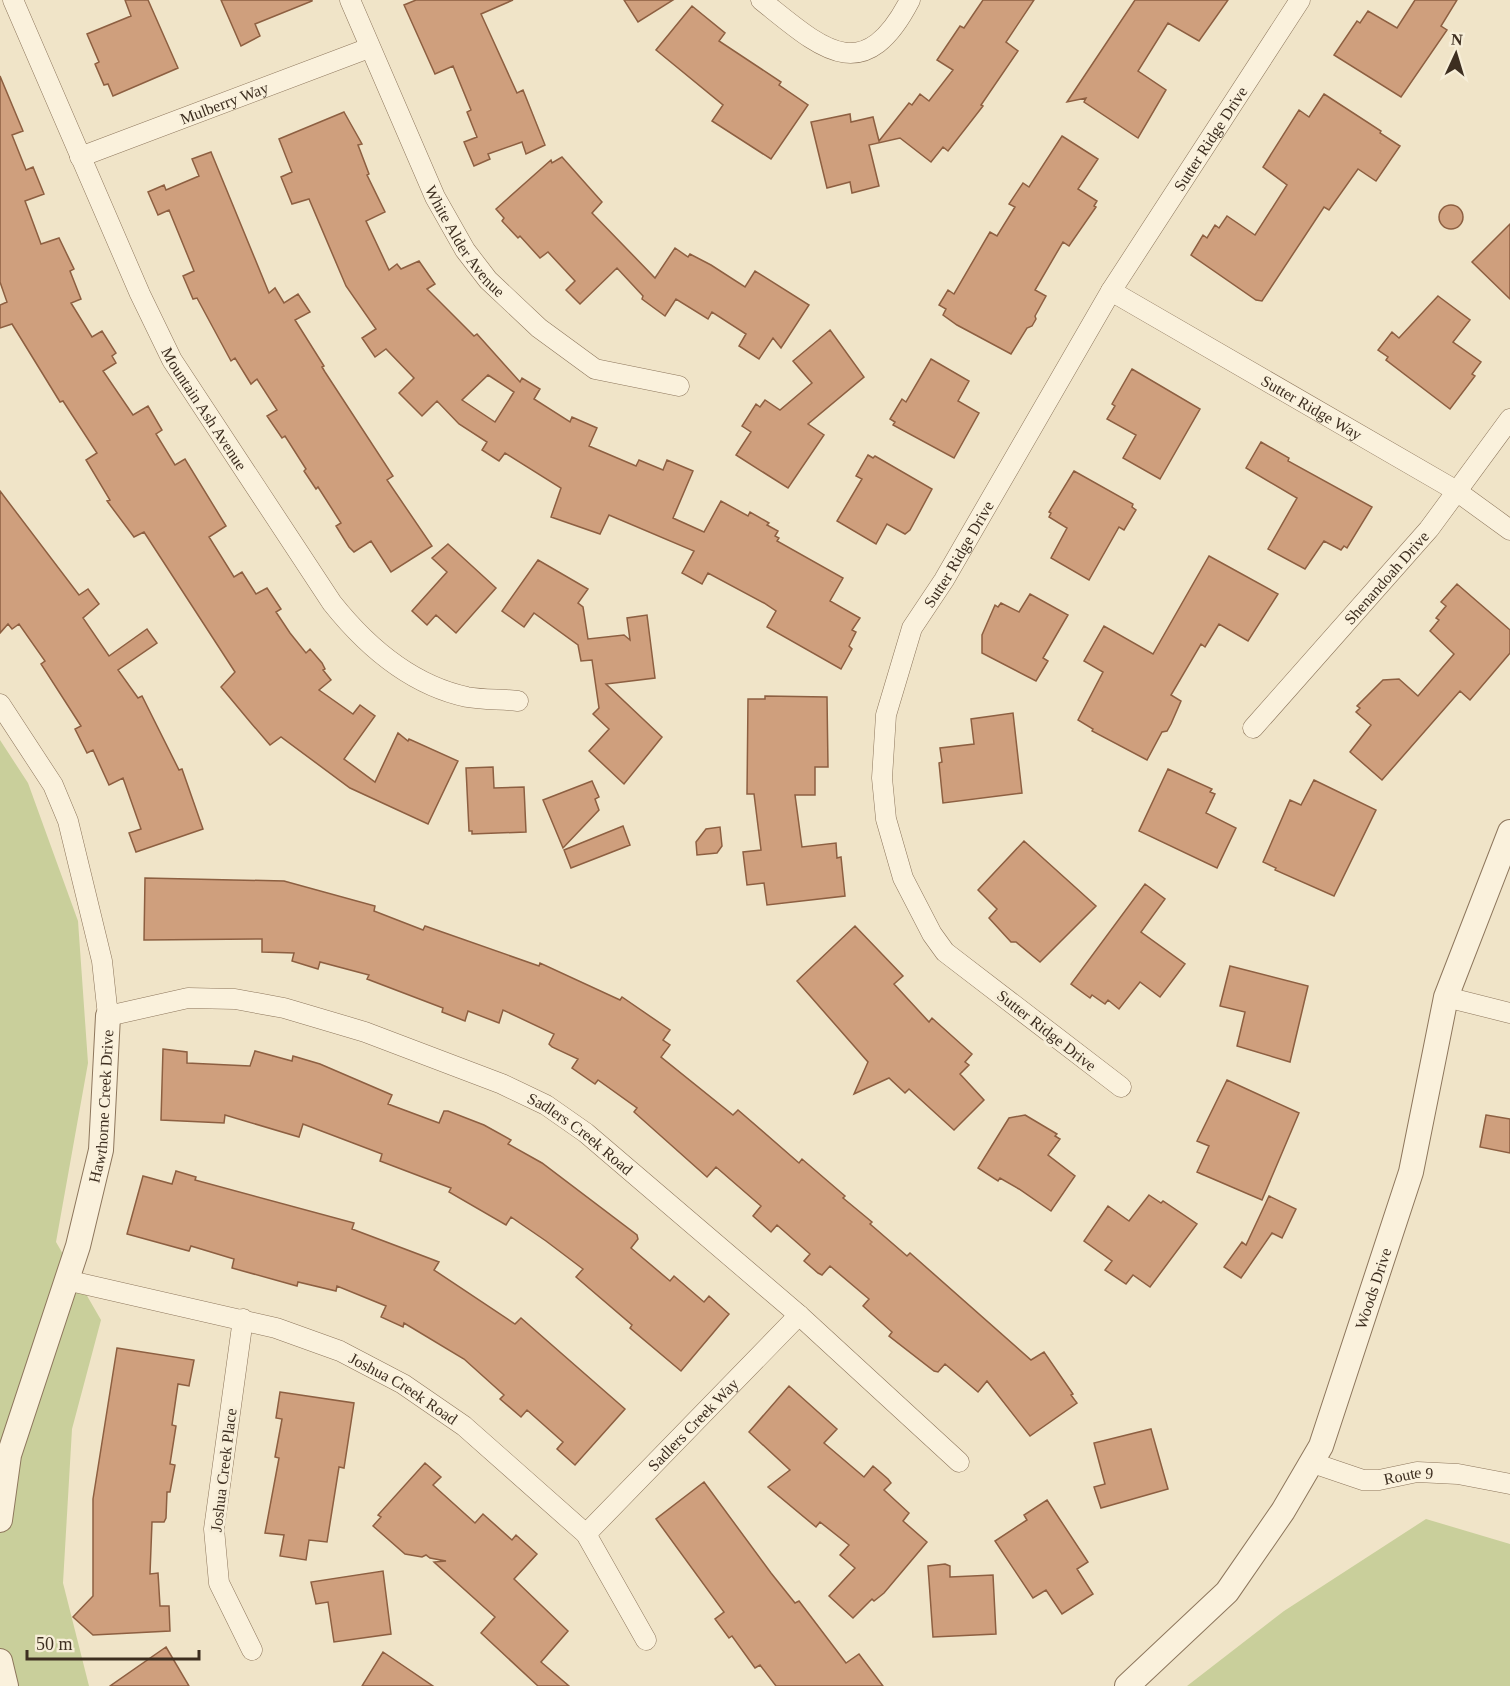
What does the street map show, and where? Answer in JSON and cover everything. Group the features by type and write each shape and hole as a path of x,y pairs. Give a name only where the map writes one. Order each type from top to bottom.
{"street":[{"name":"Mountain Ash Avenue","path":"13,0 140,294 172,360 327,595 349,624 375,650 427,682 468,697 518,701"},
{"name":"White Alder Avenue","path":"350,0 435,197 465,250 488,280 539,328 595,369 679,386"},
{"path":"761,0 819,45 850,52 872,47 890,34 910,0"},
{"name":"Sutter Ridge Drive","path":"1121,1088 945,952 926,924 903,878 886,819 882,778 886,715 912,628 944,580 1111,291 1300,0"},
{"name":"Mulberry Way","path":"80,157 369,48"},
{"name":"Sutter Ridge Way","path":"1111,291 1455,490 1510,530"},
{"name":"Shenandoah Drive","path":"1253,728 1429,529 1455,490 1510,419"},
{"name":"Hawthorne Creek Drive","path":"0,704 53,785 68,821 102,961 108,1016 101,1150 78,1246 9,1455 0,1520"},
{"name":"Woods Drive","path":"1127,1686 1227,1592 1283,1511 1321,1446 1411,1172 1446,997 1510,832"},
{"path":"1446,997 1510,1013"},
{"name":"Sadlers Creek Road","path":"108,1016 188,998 235,999 323,1018 501,1084 546,1105 586,1133 799,1315 959,1462"},
{"name":"Joshua Creek Road","path":"66,1280 243,1319 309,1338 371,1366 404,1384 464,1426 586,1534 646,1640"},
{"name":"Sadlers Creek Way","path":"586,1534 799,1315"},
{"name":"Joshua Creek Place","path":"243,1319 214,1529 219,1582 252,1650"},
{"name":"Route 9","path":"1310,1462 1363,1480 1379,1480 1418,1472 1458,1474 1510,1484"},
{"path":"0,1661 6,1686"}],"green space":[{"path":"0,740 28,783 78,921 88,1063 56,1242 101,1320 72,1429 63,1583 89,1686 0,1686"},
{"path":"1426,1519 1510,1544 1510,1686 1187,1686 1284,1611"}],"building":[{"path":"125,0 148,0 178,68 113,96 108,84 104,85 95,64 99,62 87,34 131,16"},
{"path":"221,0 312,1 255,24 260,36 241,46"},
{"path":"416,0 513,0 481,14 517,93 523,90 545,145 526,154 522,142 488,154 490,159 474,166 464,142 477,137 467,112 471,110 453,66 435,74 404,5"},
{"path":"624,0 673,0 638,22"},
{"path":"983,0 1034,0 1006,42 1018,51 981,105 983,106 948,151 943,147 931,162 900,138 869,145 879,186 852,193 850,182 827,188 811,122 850,114 851,122 873,117 879,141 909,103 912,105 920,94 929,101 953,70 937,60 960,26 964,28"},
{"path":"1135,0 1228,0 1199,41 1168,23 1138,71 1166,90 1138,138 1084,102 1086,98 1067,102"},
{"path":"1415,0 1457,0 1441,26 1447,30 1401,97 1334,55 1357,21 1360,23 1368,11 1397,28"},
{"path":"692,6 725,33 719,41 781,82 779,85 808,105 771,159 712,121 723,105 656,50"},
{"path":"0,76 23,131 12,135 26,170 33,167 44,194 25,201 41,244 59,238 74,269 70,271 81,299 71,303 92,337 102,331 116,353 112,356 116,363 103,371 133,415 148,406 162,430 156,434 175,465 185,459 226,526 209,537 234,577 242,572 256,594 267,588 281,609 276,612 290,633 306,653 310,649 322,663 325,669 323,670 331,680 319,690 353,714 360,705 375,716 344,759 375,782 398,733 408,741 409,739 458,761 428,824 350,788 281,737 270,745 251,723 221,687 235,672 144,532 134,537 107,501 110,500 86,460 97,453 63,401 60,402 12,324 0,328 0,305 7,302 0,282"},
{"path":"1324,94 1400,146 1376,181 1358,169 1329,210 1324,207 1262,301 1256,300 1191,255 1203,235 1207,238 1215,225 1219,228 1227,216 1255,235 1287,185 1263,167 1299,110 1309,117"},
{"path":"344,112 362,144 358,145 369,174 367,175 385,212 366,221 389,270 397,264 401,269 419,261 435,284 427,289 474,336 477,334 520,382 522,378 540,389 534,399 570,422 572,417 597,428 589,446 636,466 639,460 663,470 667,460 693,471 673,518 704,532 721,501 748,516 750,512 769,523 767,525 778,531 775,536 779,538 777,541 843,578 830,601 860,618 852,630 856,632 849,646 852,649 841,669 767,627 776,611 764,603 708,573 702,584 682,573 694,551 609,515 600,534 551,517 561,488 505,453 499,461 482,450 487,442 459,424 437,401 422,416 399,393 414,378 386,349 375,357 362,338 376,329 346,286 309,199 292,204 281,177 292,172 279,139","holes":["488,375 514,392 495,422 462,400"]},
{"path":"1062,136 1098,159 1078,189 1097,201 1094,206 1096,207 1069,246 1063,242 1035,290 1046,296 1032,326 1027,328 1011,354 957,325 943,315 946,309 939,305 948,290 954,294 990,232 997,236 1015,207 1009,204 1023,183 1029,187"},
{"path":"211,152 269,293 275,288 284,303 298,294 310,312 295,320 324,366 322,367 325,372 393,476 387,480 432,546 391,572 371,541 354,552 349,547 336,526 341,523 318,487 316,489 304,471 306,469 285,436 282,438 267,416 277,410 257,379 251,384 235,358 231,361 197,298 193,299 183,276 194,271 169,210 158,215 148,192 164,185 166,190 199,176 192,159"},
{"path":"562,157 602,202 592,213 655,278 675,248 688,257 690,254 711,265 745,287 755,271 809,305 781,348 773,338 759,359 739,346 746,334 712,312 708,319 676,299 665,316 642,299 643,296 617,268 580,304 566,290 575,281 548,252 540,258 520,236 518,238 502,221 504,218 496,209 551,160 552,163"},
{"path":"1451,205 1456,206 1462,212 1462,222 1456,228 1451,229 1446,228 1440,222 1439,217 1440,212 1446,206"},
{"path":"1510,224 1510,299 1472,262"},
{"path":"1438,296 1470,320 1453,342 1481,362 1472,374 1475,376 1450,409 1386,360 1388,357 1378,350 1392,332 1399,338"},
{"path":"830,330 864,377 808,424 824,435 788,488 736,455 751,432 742,426 756,404 760,407 765,400 780,410 812,383 793,361"},
{"path":"931,359 969,381 958,401 979,413 954,458 893,425 895,422 890,419 902,399 906,402"},
{"path":"1132,369 1200,409 1160,479 1123,458 1136,435 1107,419 1115,406 1112,404"},
{"path":"1261,442 1289,458 1288,461 1372,507 1347,548 1344,546 1341,550 1324,541 1305,569 1268,549 1297,498 1246,468"},
{"path":"868,455 873,458 875,456 932,489 910,530 905,534 887,524 876,544 837,521 862,479 856,476"},
{"path":"1074,471 1133,504 1132,507 1136,510 1124,530 1119,527 1089,580 1051,558 1067,528 1049,517 1051,513 1049,512"},
{"path":"0,491 79,595 88,589 99,604 83,618 109,656 147,629 157,643 118,670 138,698 142,696 179,770 182,769 203,829 136,852 129,833 141,829 123,778 109,785 93,750 87,753 75,729 81,726 41,664 45,661 19,624 12,629 8,624 0,633"},
{"path":"448,544 496,588 456,633 436,615 427,625 412,611 447,572 432,558"},
{"path":"1209,556 1278,594 1248,641 1219,624 1205,647 1201,644 1171,695 1181,701 1171,724 1167,731 1162,732 1147,760 1092,731 1093,729 1078,720 1103,672 1084,661 1104,626 1153,654"},
{"path":"538,560 588,589 578,603 583,607 588,639 624,635 630,640 627,618 647,615 655,678 606,684 662,737 624,784 589,751 609,729 593,714 599,708 592,660 581,661 578,645 534,613 524,627 502,611"},
{"path":"1457,584 1510,630 1510,653 1470,700 1460,691 1382,780 1350,752 1371,725 1356,712 1360,708 1357,706 1383,680 1399,679 1418,696 1454,654 1430,631 1439,620 1436,618 1446,606 1441,602"},
{"path":"1030,594 1068,615 1043,658 1048,661 1036,681 982,653 982,635 995,605 998,607 1001,603 1019,612"},
{"path":"765,696 827,697 828,767 815,767 815,795 795,795 802,847 836,843 837,858 841,857 845,896 767,905 764,883 747,885 743,852 761,850 754,794 747,794 748,699 765,699"},
{"path":"1013,713 1022,793 943,803 939,763 942,762 940,748 974,744 971,719"},
{"path":"493,767 494,788 524,787 526,832 472,834 472,831 469,831 466,768"},
{"path":"1168,769 1212,789 1210,792 1215,794 1206,813 1236,828 1217,868 1139,831"},
{"path":"1314,780 1376,810 1334,896 1275,870 1276,868 1263,862 1290,800 1301,805"},
{"path":"592,781 599,797 595,799 599,810 563,848 543,800"},
{"path":"623,826 630,845 571,868 564,850"},
{"path":"720,827 722,846 717,853 697,855 696,842 706,829"},
{"path":"1024,841 1096,906 1040,962 1016,942 1011,942 989,918 997,909 978,890"},
{"path":"145,878 284,881 375,906 374,911 423,930 425,926 539,966 540,963 620,1000 622,997 670,1030 663,1040 670,1045 661,1057 733,1115 738,1110 799,1163 802,1159 845,1196 843,1198 872,1222 870,1224 907,1256 910,1253 1031,1360 1044,1352 1077,1403 1030,1436 987,1381 978,1392 945,1364 938,1372 934,1371 889,1336 892,1332 863,1306 869,1299 830,1266 822,1275 818,1273 804,1261 810,1254 777,1225 771,1232 753,1216 761,1206 716,1167 707,1177 634,1112 637,1108 598,1080 595,1084 572,1068 578,1059 549,1044 554,1034 503,1010 499,1023 468,1011 465,1021 442,1012 443,1008 367,979 369,975 320,962 318,969 292,961 294,953 262,952 262,939 144,940"},
{"path":"1145,884 1165,899 1141,932 1185,964 1160,997 1140,982 1119,1009 1108,1000 1105,1004 1092,995 1090,998 1071,984"},
{"path":"855,926 903,976 894,984 929,1022 932,1018 972,1054 965,1062 969,1065 960,1074 984,1100 954,1130 909,1089 905,1093 889,1078 854,1094 868,1062 797,981"},
{"path":"1230,966 1308,986 1290,1062 1237,1046 1245,1012 1220,1006"},
{"path":"163,1049 187,1052 187,1063 250,1066 255,1051 292,1061 293,1056 320,1064 392,1095 388,1104 439,1123 444,1111 448,1111 484,1125 511,1140 508,1144 542,1163 637,1235 638,1239 631,1248 670,1281 674,1276 704,1302 709,1296 729,1314 681,1371 630,1328 632,1325 576,1277 583,1269 546,1241 511,1217 506,1225 449,1192 451,1188 380,1161 382,1154 303,1124 299,1137 225,1115 224,1123 161,1120"},
{"path":"1227,1080 1299,1113 1262,1200 1197,1172 1209,1146 1197,1141"},
{"path":"1025,1115 1057,1134 1055,1136 1060,1139 1048,1155 1075,1176 1051,1211 1019,1189 1000,1178 998,1181 978,1168 1009,1118"},
{"path":"1486,1115 1510,1119 1510,1153 1480,1147"},
{"path":"176,1171 196,1177 195,1180 354,1223 352,1229 439,1262 434,1270 515,1324 521,1318 625,1409 575,1465 557,1449 563,1442 527,1410 521,1417 500,1399 504,1395 464,1359 404,1323 403,1327 381,1317 386,1306 337,1286 336,1291 298,1282 297,1286 232,1268 234,1259 191,1246 189,1251 127,1234 143,1176 172,1184"},
{"path":"1149,1195 1161,1203 1163,1201 1197,1224 1150,1287 1133,1275 1126,1284 1105,1270 1112,1261 1084,1241 1108,1206 1129,1221"},
{"path":"1269,1196 1296,1209 1282,1238 1272,1233 1241,1278 1224,1267 1242,1242 1246,1245"},
{"path":"117,1348 194,1360 189,1386 178,1384 172,1425 176,1426 170,1464 175,1465 170,1492 167,1492 166,1518 164,1522 152,1522 150,1574 158,1573 160,1606 169,1606 170,1631 93,1635 73,1617 93,1596 93,1499"},
{"path":"789,1386 837,1429 824,1443 864,1477 873,1466 888,1479 891,1483 884,1490 909,1513 903,1521 927,1542 884,1593 874,1601 872,1599 853,1618 829,1596 855,1568 840,1555 849,1545 820,1522 816,1527 768,1487 790,1470 749,1432"},
{"path":"280,1392 354,1403 344,1468 339,1467 327,1542 309,1540 306,1560 280,1556 284,1535 265,1533 279,1458 275,1457 282,1419 276,1418"},
{"path":"1151,1429 1168,1489 1101,1508 1094,1487 1105,1484 1094,1443"},
{"path":"425,1463 441,1477 433,1485 475,1523 483,1514 512,1540 516,1535 537,1554 514,1579 568,1631 541,1662 569,1686 538,1686 481,1633 495,1617 434,1562 446,1561 426,1555 422,1557 405,1554 373,1526 381,1517 378,1515"},
{"path":"704,1482 771,1573 795,1603 799,1601 846,1663 859,1654 883,1686 776,1686 760,1665 755,1668 732,1636 729,1638 715,1619 724,1612 656,1519"},
{"path":"1047,1500 1088,1562 1077,1569 1093,1594 1062,1614 1046,1590 1033,1598 995,1541 1027,1520 1024,1515"},
{"path":"945,1564 950,1566 950,1577 993,1575 996,1634 933,1637 928,1566"},
{"path":"383,1571 391,1634 334,1642 328,1602 316,1604 311,1582"},
{"path":"166,1647 189,1686 110,1686"},
{"path":"383,1652 433,1686 362,1686"}]}
